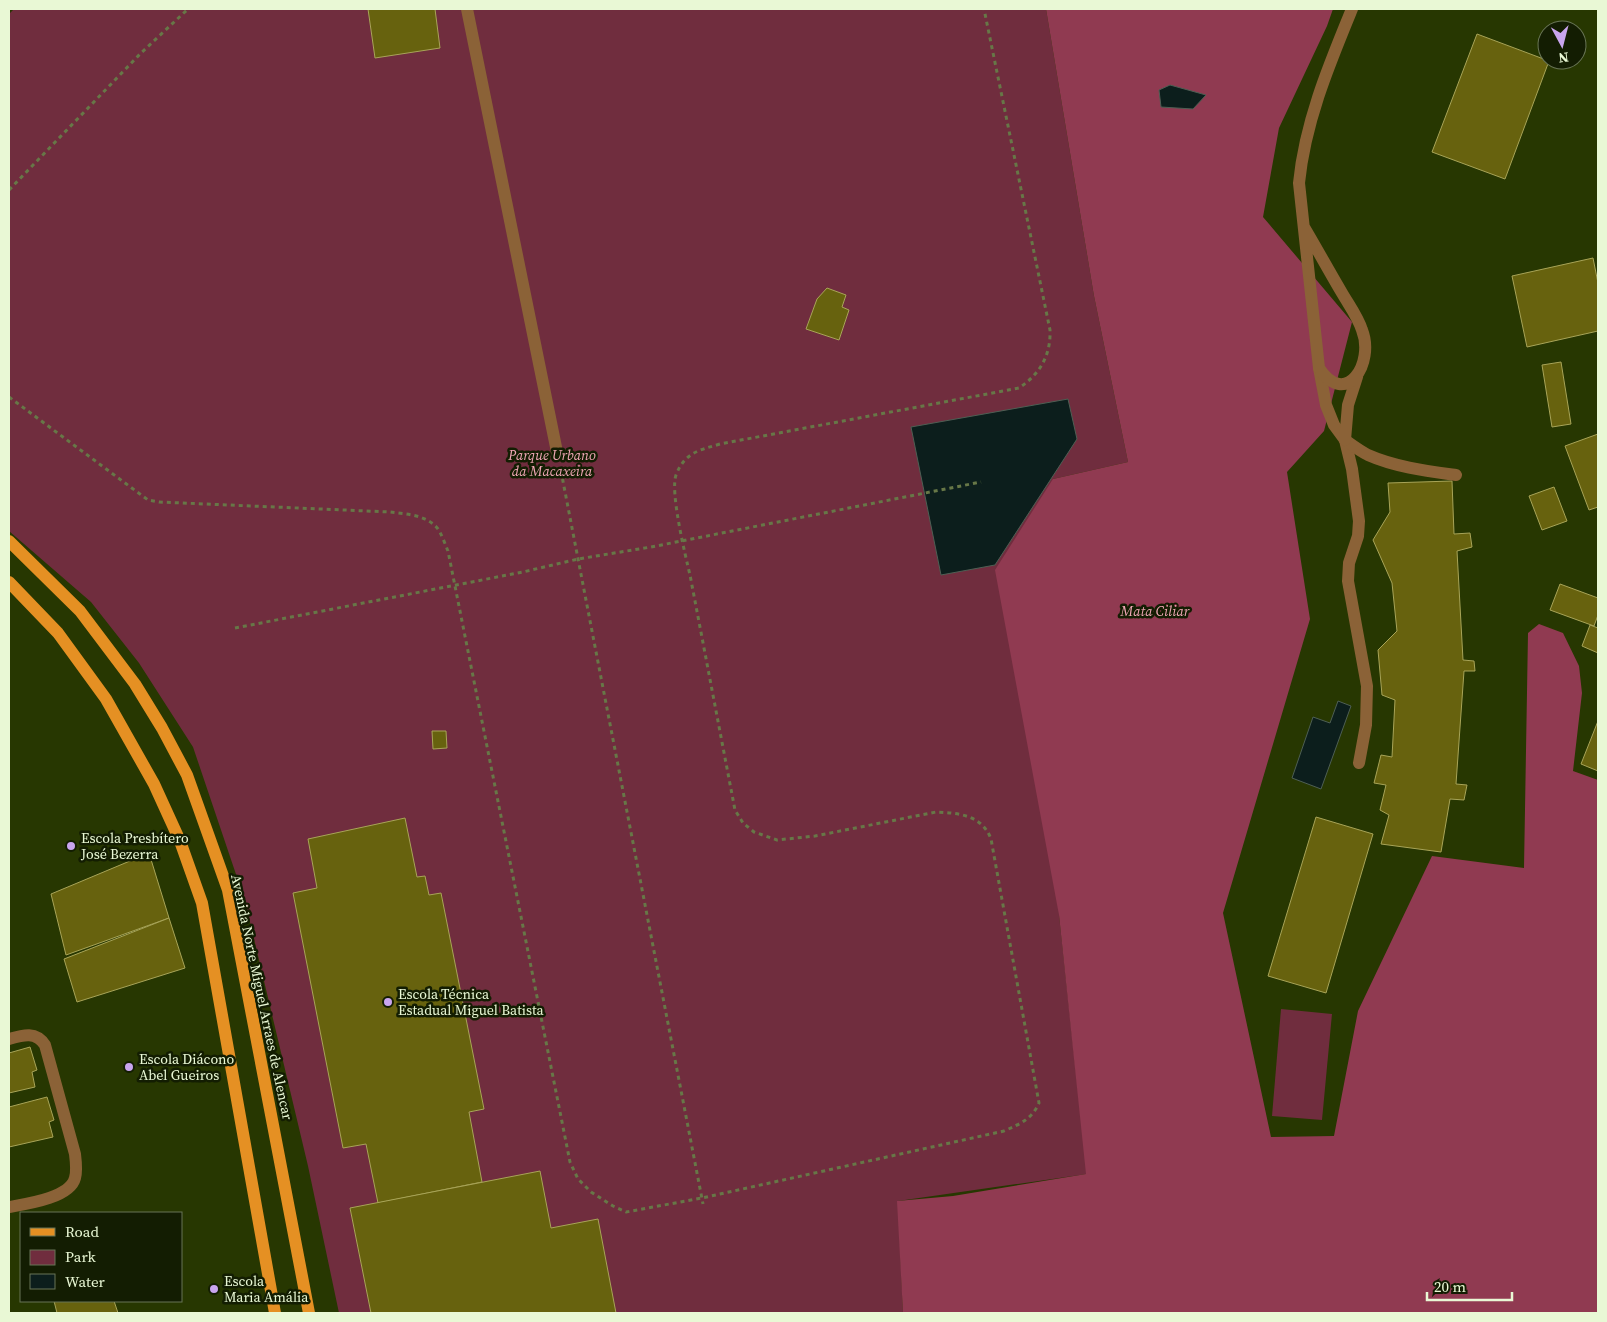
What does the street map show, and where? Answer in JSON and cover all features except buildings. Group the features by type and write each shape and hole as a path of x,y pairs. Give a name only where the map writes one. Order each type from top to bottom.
{"main road":[{"name":"Avenida Norte Miguel Arraes de Alencar","path":"9,541 80,611 135,684 162,728 187,775 228,890 309,1313"},
{"path":"9,582 58,633 106,699 154,784 180,840 202,904 275,1313"}],"street":[{"path":"467,9 557,452"},
{"path":"1352,9 1329,65 1310,124 1301,160 1299,183 1319,368 1326,406 1334,425 1344,440 1352,468 1359,521 1358,536 1349,562 1348,581 1367,686 1366,725 1359,763"},
{"path":"1304,227 1363,330 1366,353 1363,367 1357,377 1348,405 1344,440"},
{"path":"1319,368 1330,381 1342,384 1350,382 1357,377"},
{"path":"1344,440 1367,454 1383,460 1425,471 1456,475"},
{"path":"9,1039 21,1036 36,1036 40,1037 45,1045 75,1154 76,1168 75,1179 70,1188 65,1191 54,1197 9,1207"}],"path":[{"path":"9,190 141,53 188,9"},
{"path":"9,397 148,500 390,512 414,515 428,520 438,530 448,551 570,1162 578,1179 591,1192 626,1212 702,1198 1004,1131 1023,1123 1035,1112 1039,1103 991,839 987,829 981,823 969,817 954,813 936,812 815,836 777,840 754,832 743,823 735,810 674,486 676,474 685,460 694,451 720,444 1019,388 1030,381 1038,372 1046,358 1050,343 1050,330 984,9"},
{"path":"557,452 703,1204"},
{"path":"235,628 523,572 578,559 981,482"}],"green space":[{"name":"Parque Urbano da Macaxeira","path":"14,9 1046,9 1094,296 1128,462 1053,479 1059,915 1087,1174 898,1201 903,1313 339,1313 308,1166 245,901 193,747 139,663 91,602 9,531 9,14"},
{"name":"Mata Ciliar","path":"1046,9 1333,9 1327,26 1279,128 1263,217 1352,322 1324,431 1287,472 1310,619 1223,913 1271,1137 1334,1136 1358,1011 1432,856 1524,868 1528,633 1539,624 1563,633 1579,666 1582,693 1573,771 1598,780 1598,1313 903,1313 897,1201 953,1196 1086,1174 1059,915 995,570 1053,479 1128,462 1094,296"},
{"path":"1281,1009 1332,1014 1322,1120 1272,1116"}],"water":[{"path":"1170,85 1206,95 1193,109 1161,107 1159,90"},
{"path":"1068,399 1077,439 995,565 941,575 911,427"},
{"path":"1338,701 1351,706 1321,789 1292,778 1313,717 1330,723"}],"place":[{"name":"Escola Presbítero José Bezerra","path":"71,846"},
{"name":"Escola Técnica Estadual Miguel Batista","path":"388,1002"},
{"name":"Escola Diácono Abel Gueiros","path":"129,1067"},
{"name":"Escola Maria Amália","path":"214,1289"}]}
